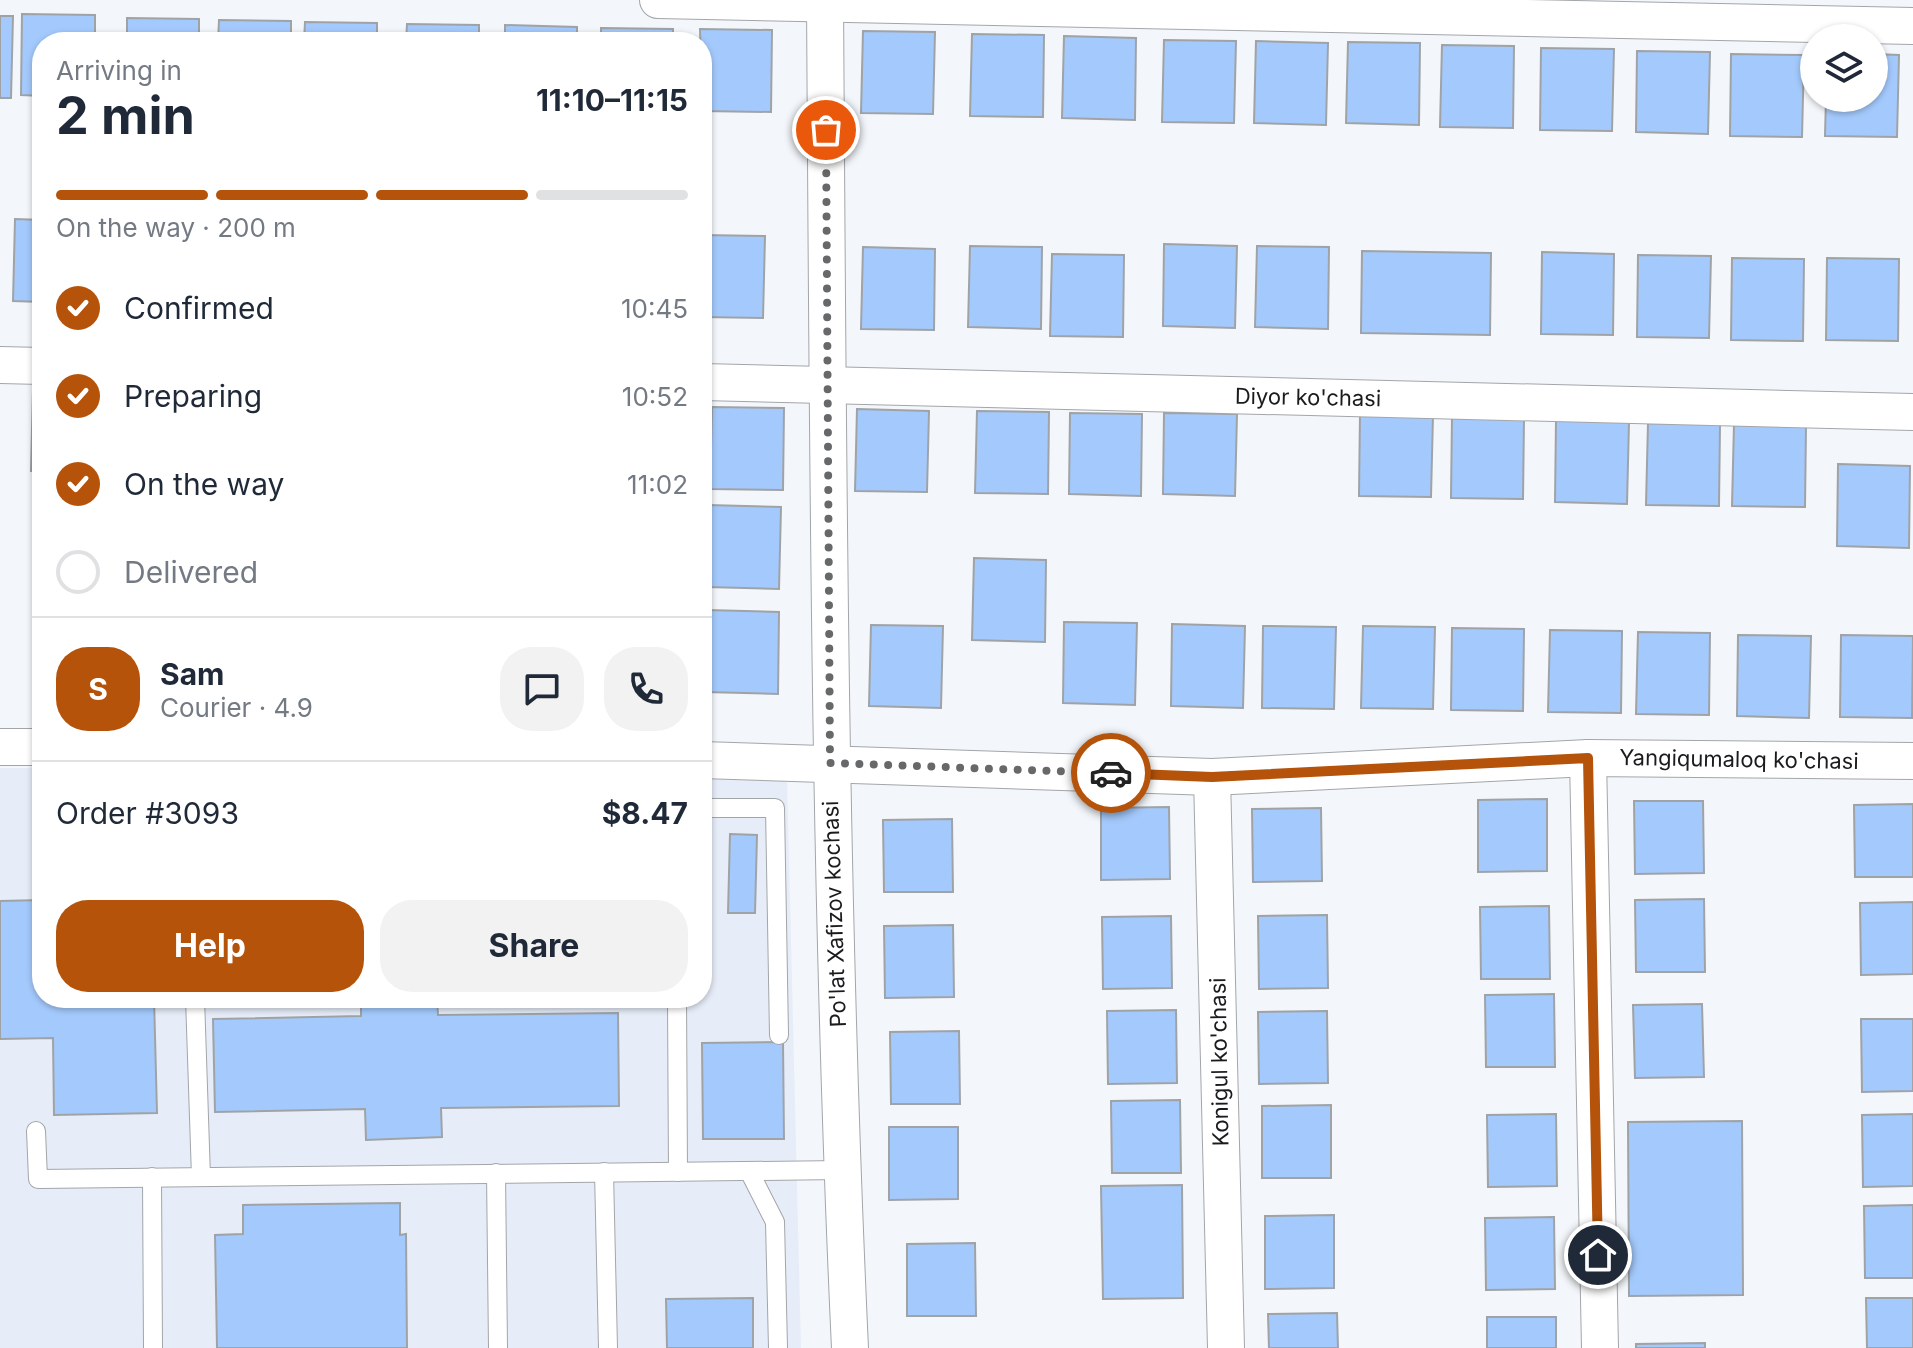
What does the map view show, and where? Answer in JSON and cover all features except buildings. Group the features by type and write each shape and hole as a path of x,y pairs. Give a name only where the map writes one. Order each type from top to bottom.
{"street":[{"path":"658,0 825,1 1913,26"},
{"name":"Po'lat Xafizov kochasi","path":"825,1 830,763 850,1348"},
{"path":"0,365 32,366"},
{"name":"Diyor ko'chasi","path":"712,382 1913,412"},
{"path":"0,747 32,747"},
{"path":"1588,758 1600,1348"},
{"name":"Yangiqumaloq ko'chasi","path":"712,760 1212,777 1588,758 1913,761"},
{"name":"Konigul ko'chasi","path":"1212,777 1226,1348"}],"lane":[{"path":"712,808 775,808 779,1035"},
{"path":"195,1008 201,1177"},
{"path":"677,1008 678,1172"},
{"path":"36,1131 38,1179 842,1170"},
{"path":"749,1171 775,1222 778,1348"},
{"path":"604,1172 608,1348"},
{"path":"496,1173 498,1348"},
{"path":"152,1177 153,1348"}],"shaded area":[{"path":"0,768 32,768 32,1008 712,1008 712,779 787,780 801,1348 0,1348"}],"way so far":[{"path":"826,130 830,763 1111,773"}],"route":[{"path":"1111,773 1212,777 1588,758 1598,1255"}]}
